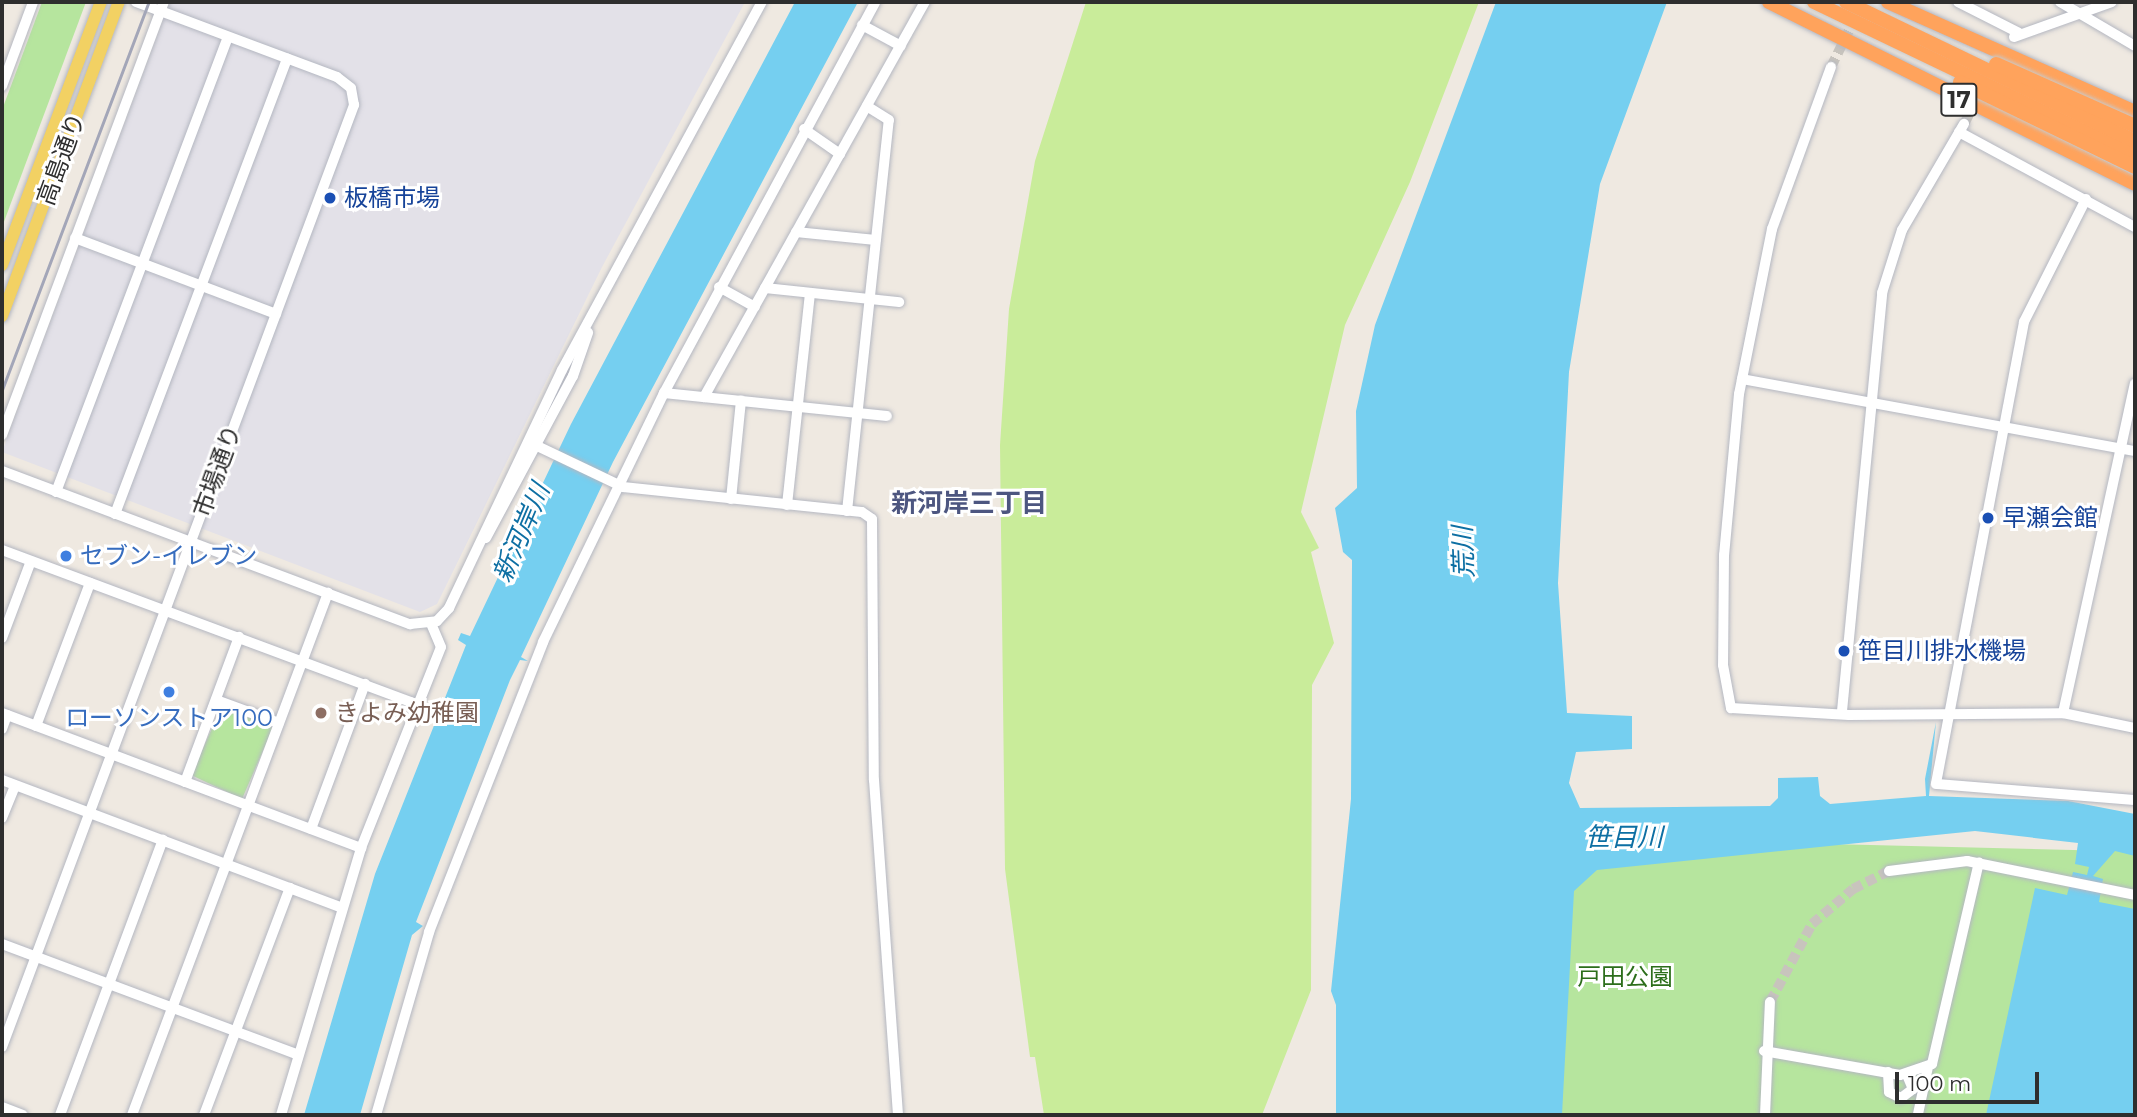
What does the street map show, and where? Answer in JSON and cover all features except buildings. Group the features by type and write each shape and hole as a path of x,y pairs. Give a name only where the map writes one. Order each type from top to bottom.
{"highway":[{"name":"17","path":"1769,2 2135,184"},
{"path":"1814,2 1865,19 2135,126"},
{"path":"1846,2 1865,19 2015,113 2135,167"},
{"path":"1888,2 2135,112"},
{"path":"1865,19 2135,141"},
{"path":"1865,19 2135,156"}],"main road":[{"name":"高島通り","path":"2,265 101,2"},
{"name":"高島通り","path":"2,316 119,2"}],"street":[{"path":"2,86 33,2"},
{"name":"市場通り","path":"2,1047 354,105 343,80 228,37 162,6 136,2"},
{"path":"2,471 410,624 431,624 449,608 597,306 762,2"},
{"path":"376,1115 410,989 477,800 616,485 719,287 875,2"},
{"path":"704,397 925,2"},
{"path":"1958,2 2016,35 2112,2"},
{"path":"2060,2 2135,46"},
{"path":"2,435 162,6"},
{"path":"862,25 901,46"},
{"path":"57,492 228,37"},
{"path":"116,514 287,58"},
{"path":"1832,67 1772,229 1742,379 1724,555 1723,665 1731,708 1947,714 2063,713 2135,728"},
{"path":"847,511 889,120 867,106"},
{"path":"1842,711 1872,404 1890,260 1961,128 2135,227"},
{"path":"804,129 840,154"},
{"path":"2086,199 2031,301 2003,427 1947,714 1936,784 2135,800"},
{"path":"796,232 876,240"},
{"path":"75,238 276,314"},
{"path":"719,287 755,307"},
{"path":"765,288 899,302"},
{"path":"788,505 810,293"},
{"path":"471,560 507,510 540,447 573,376 597,306"},
{"path":"1742,379 2135,452"},
{"path":"2063,713 2135,384"},
{"path":"664,393 887,416"},
{"path":"731,499 741,401"},
{"path":"540,447 616,485 867,514 874,524 874,780 898,1115"},
{"path":"2,550 418,704"},
{"path":"2,638 31,561"},
{"path":"36,726 90,583"},
{"path":"132,1115 328,593"},
{"path":"281,1115 296,1054 340,907 441,647 431,624"},
{"path":"185,782 239,637"},
{"path":"311,829 365,684"},
{"path":"216,700 278,723"},
{"path":"2,729 4,714 361,848"},
{"path":"2,780 340,907"},
{"path":"2,818 15,785"},
{"path":"60,1115 163,840"},
{"path":"1889,870 1933,861 1979,862 2131,895"},
{"path":"1918,1114 1928,1067 1937,1055 1979,862"},
{"path":"204,1115 290,888"},
{"path":"2,944 296,1054"},
{"path":"1765,1115 1764,1051 1770,1002"},
{"path":"1764,1051 1907,1075 1928,1067"},
{"path":"1888,1072 1889,1092 1902,1098 1913,1089 1907,1075"},
{"path":"2,1107 23,1115"}],"shaded area":[{"path":"170,2 745,2 602,267 437,604 420,612 2,452"}],"green space":[{"path":"42,2 86,2 2,227 2,110"},
{"path":"1086,2 1479,2 1410,182 1345,325 1301,512 1319,548 1311,552 1334,643 1312,685 1311,990 1262,1115 1044,1115 1035,1057 1030,1057 1005,869 1000,445 1009,309 1035,161"},
{"path":"222,706 273,728 242,799 191,775"},
{"name":"戸田公園","path":"1498,836 2114,851 2135,838 2135,1115 1472,1115"}],"water":[{"name":"新河岸川","path":"795,2 858,2 613,462 521,657 528,661 520,660 510,680 416,922 423,926 412,935 360,1115 304,1115 375,874 466,645 458,640 461,633 470,636 571,424"},
{"path":"1496,2 1667,2 1600,184 1569,372 1558,583 1567,713 1632,716 1632,749 1576,752 1569,783 1580,808 1770,806 1778,798 1778,778 1818,777 1820,796 1830,804 1926,796 1925,779 1936,722 1929,796 2068,801 2135,814 2135,856 2115,851 2093,876 2103,879 2099,902 2135,909 2135,1115 1986,1115 2035,888 2067,895 2073,872 2087,875 2089,867 2075,864 2078,843 1975,831 1597,870 1574,891 1562,1115 1336,1115 1336,1005 1331,991 1351,799 1352,560 1343,552 1335,508 1357,488 1356,411 1375,325"}],"tunnel":[{"path":"1831,67 1863,2"},
{"path":"1964,124 1977,100"},
{"path":"1770,1002 1812,924 1853,889 1889,871"}],"railway":[{"path":"2,390 149,2"}],"place":[{"name":"板橋市場","path":"330,198"},
{"name":"早瀬会館","path":"1988,518"},
{"name":"セブン-イレブン","path":"66,556"},
{"name":"笹目川排水機場","path":"1844,651"},
{"name":"ローソンストア100","path":"169,692"},
{"name":"きよみ幼稚園","path":"321,713"}],"district":[{"name":"新河岸三丁目","path":"969,504"}],"water label":[{"name":"荒川","path":"1464,552"},
{"name":"笹目川","path":"1624,838"}]}
